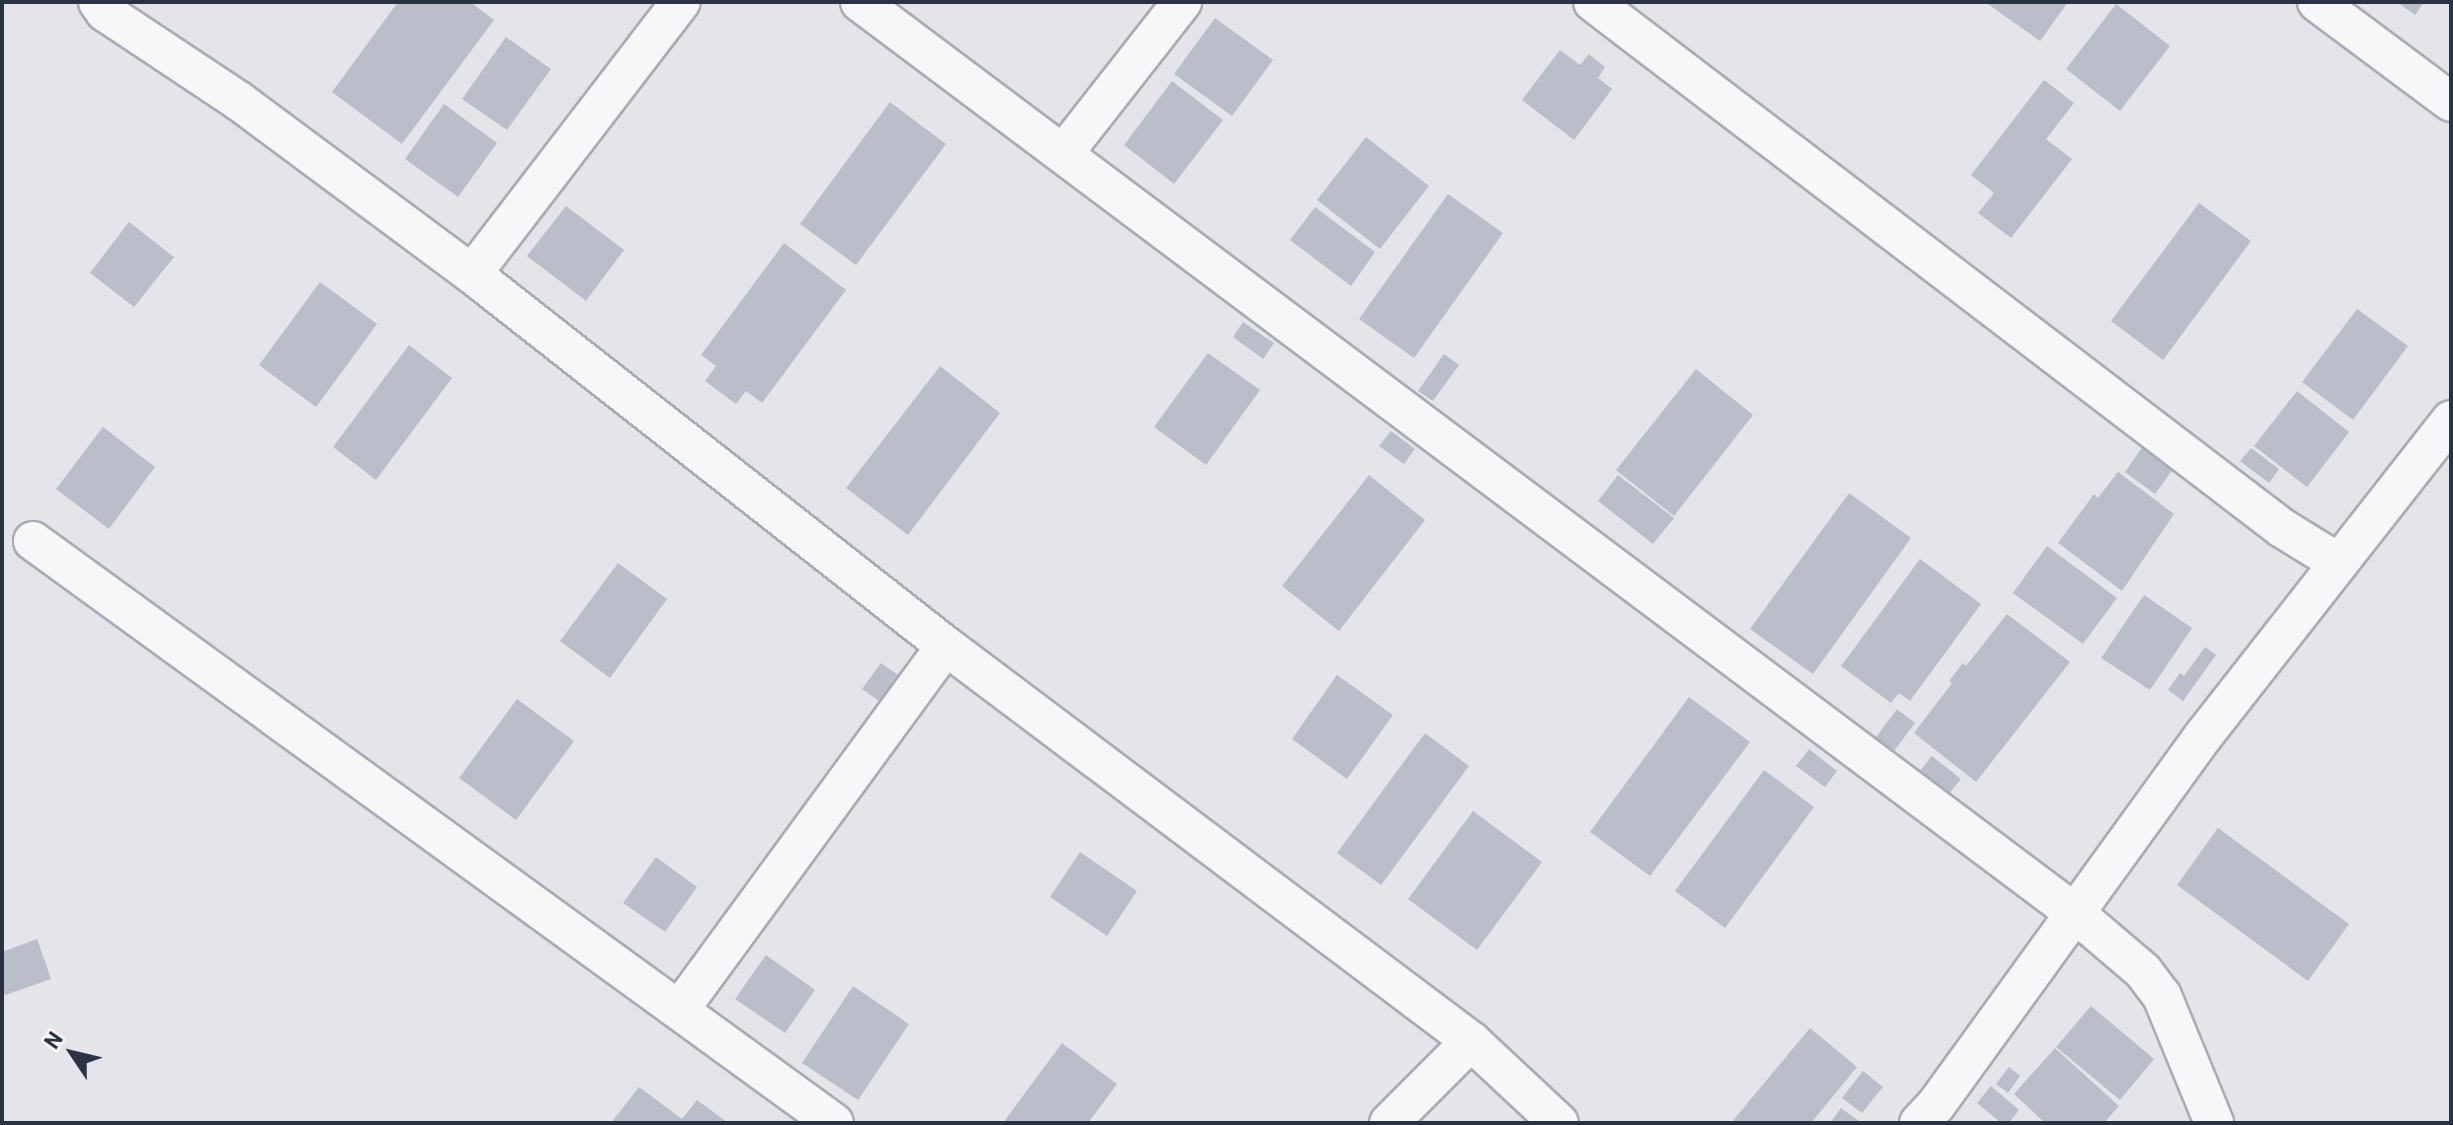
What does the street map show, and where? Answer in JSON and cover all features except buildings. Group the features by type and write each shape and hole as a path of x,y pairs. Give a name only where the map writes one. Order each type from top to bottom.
{"street":[{"path":"98,2 105,12 239,101 472,274 946,646 1471,1041 1559,1123"},
{"path":"472,274 681,2"},
{"path":"860,2 2076,914 2143,971 2162,996 2214,1123"},
{"path":"1063,154 1182,2"},
{"path":"1593,2 2282,528 2337,562"},
{"path":"2317,2 2451,102"},
{"path":"1919,1123 1936,1105 2204,735 2337,562 2445,437"},
{"path":"33,541 834,1123"},
{"path":"680,1009 946,646"},
{"path":"1389,1123 1471,1041"}]}
